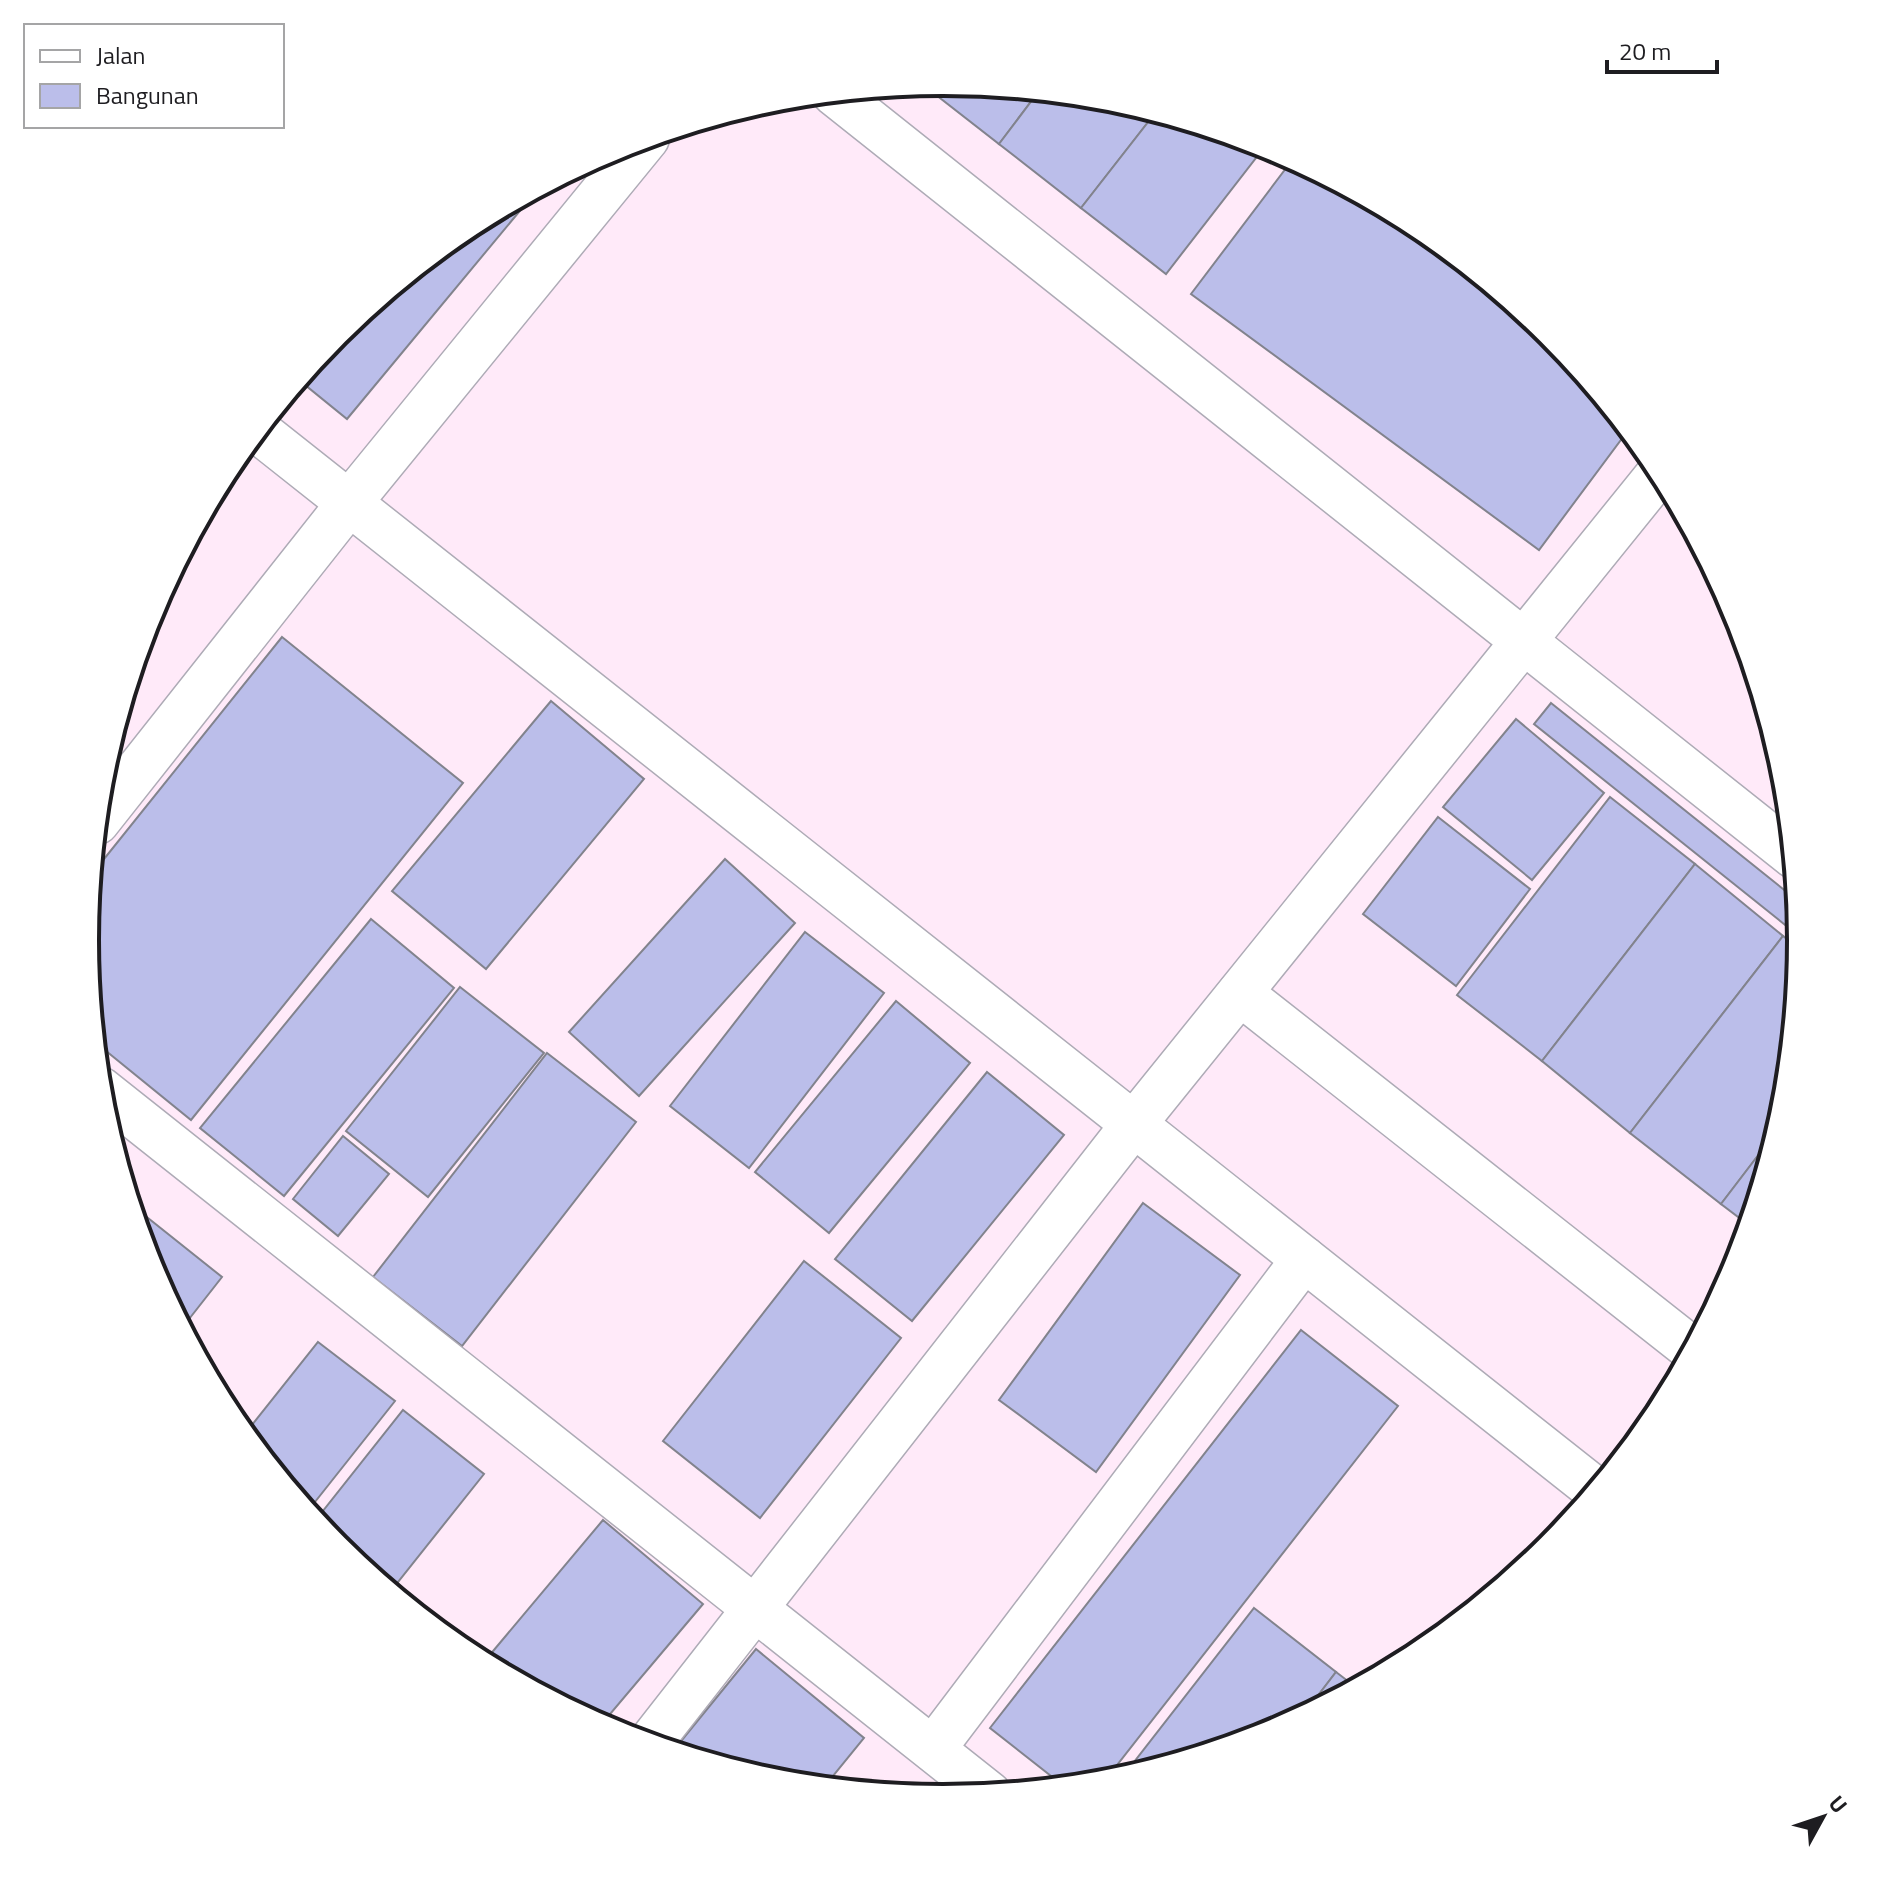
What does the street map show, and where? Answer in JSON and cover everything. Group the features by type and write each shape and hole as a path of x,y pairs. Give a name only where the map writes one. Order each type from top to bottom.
{"street":[{"path":"845,102 1783,847"},
{"path":"110,805 350,502 633,155"},
{"path":"266,437 1589,1484"},
{"path":"657,1734 1133,1125 1653,482"},
{"path":"1240,993 1685,1344"},
{"path":"114,1100 976,1784"},
{"path":"933,1749 1304,1259"}],"shaded area":[{"path":"944,96 999,98 1054,103 1162,125 1267,160 1317,183 1413,238 1458,271 1541,343 1578,384 1646,471 1675,518 1724,617 1743,669 1772,776 1781,830 1788,940 1786,996 1781,1051 1759,1159 1724,1264 1701,1314 1646,1410 1613,1455 1541,1538 1500,1575 1413,1643 1366,1672 1267,1721 1215,1740 1108,1769 1054,1778 944,1785 888,1783 833,1778 725,1756 620,1721 570,1698 474,1643 429,1610 346,1538 309,1497 241,1410 212,1363 163,1264 144,1212 115,1105 106,1051 99,940 101,885 106,830 128,722 163,617 186,567 241,471 274,426 346,343 387,306 474,238 521,209 620,160 672,141 779,112 833,103"}],"building":[{"path":"938,96 1031,101 999,144"},
{"path":"1031,101 1108,112 1148,122 1081,208 999,144"},
{"path":"1148,122 1257,156 1166,274 1081,208"},
{"path":"1286,169 1366,209 1458,271 1541,343 1622,438 1539,550 1191,294"},
{"path":"522,209 347,419 307,386 346,343 429,271"},
{"path":"282,637 463,783 191,1120 106,1051 99,940 103,860"},
{"path":"551,701 644,779 486,969 392,891"},
{"path":"1551,703 1786,892 1788,927 1534,724"},
{"path":"1516,719 1604,793 1532,880 1443,807"},
{"path":"1610,797 1695,864 1542,1061 1457,995"},
{"path":"1438,817 1530,889 1456,986 1363,914"},
{"path":"725,859 795,923 639,1096 569,1032"},
{"path":"1695,864 1783,936 1630,1133 1542,1061"},
{"path":"371,919 454,988 284,1196 200,1128"},
{"path":"805,932 884,993 749,1168 670,1106"},
{"path":"1783,936 1788,940 1781,1051 1761,1152 1721,1204 1630,1133"},
{"path":"460,987 544,1053 428,1197 346,1131"},
{"path":"896,1001 970,1063 829,1233 755,1172"},
{"path":"547,1053 636,1122 462,1346 373,1277"},
{"path":"987,1072 1064,1135 912,1321 835,1259"},
{"path":"343,1136 389,1174 338,1236 293,1199"},
{"path":"1761,1152 1741,1219 1721,1204"},
{"path":"1143,1203 1240,1275 1096,1472 999,1400"},
{"path":"145,1216 222,1277 189,1319 163,1264"},
{"path":"804,1261 901,1338 760,1518 663,1441"},
{"path":"1301,1330 1398,1406 1115,1767 1054,1778 990,1728"},
{"path":"318,1342 395,1401 314,1503 252,1425"},
{"path":"403,1410 484,1474 397,1583 346,1538 322,1512"},
{"path":"603,1520 703,1604 609,1716 491,1653"},
{"path":"1254,1608 1336,1672 1316,1699 1267,1721 1215,1740 1133,1763"},
{"path":"756,1649 864,1738 832,1778 779,1769 680,1742"},
{"path":"1336,1672 1348,1681 1317,1698"}]}
